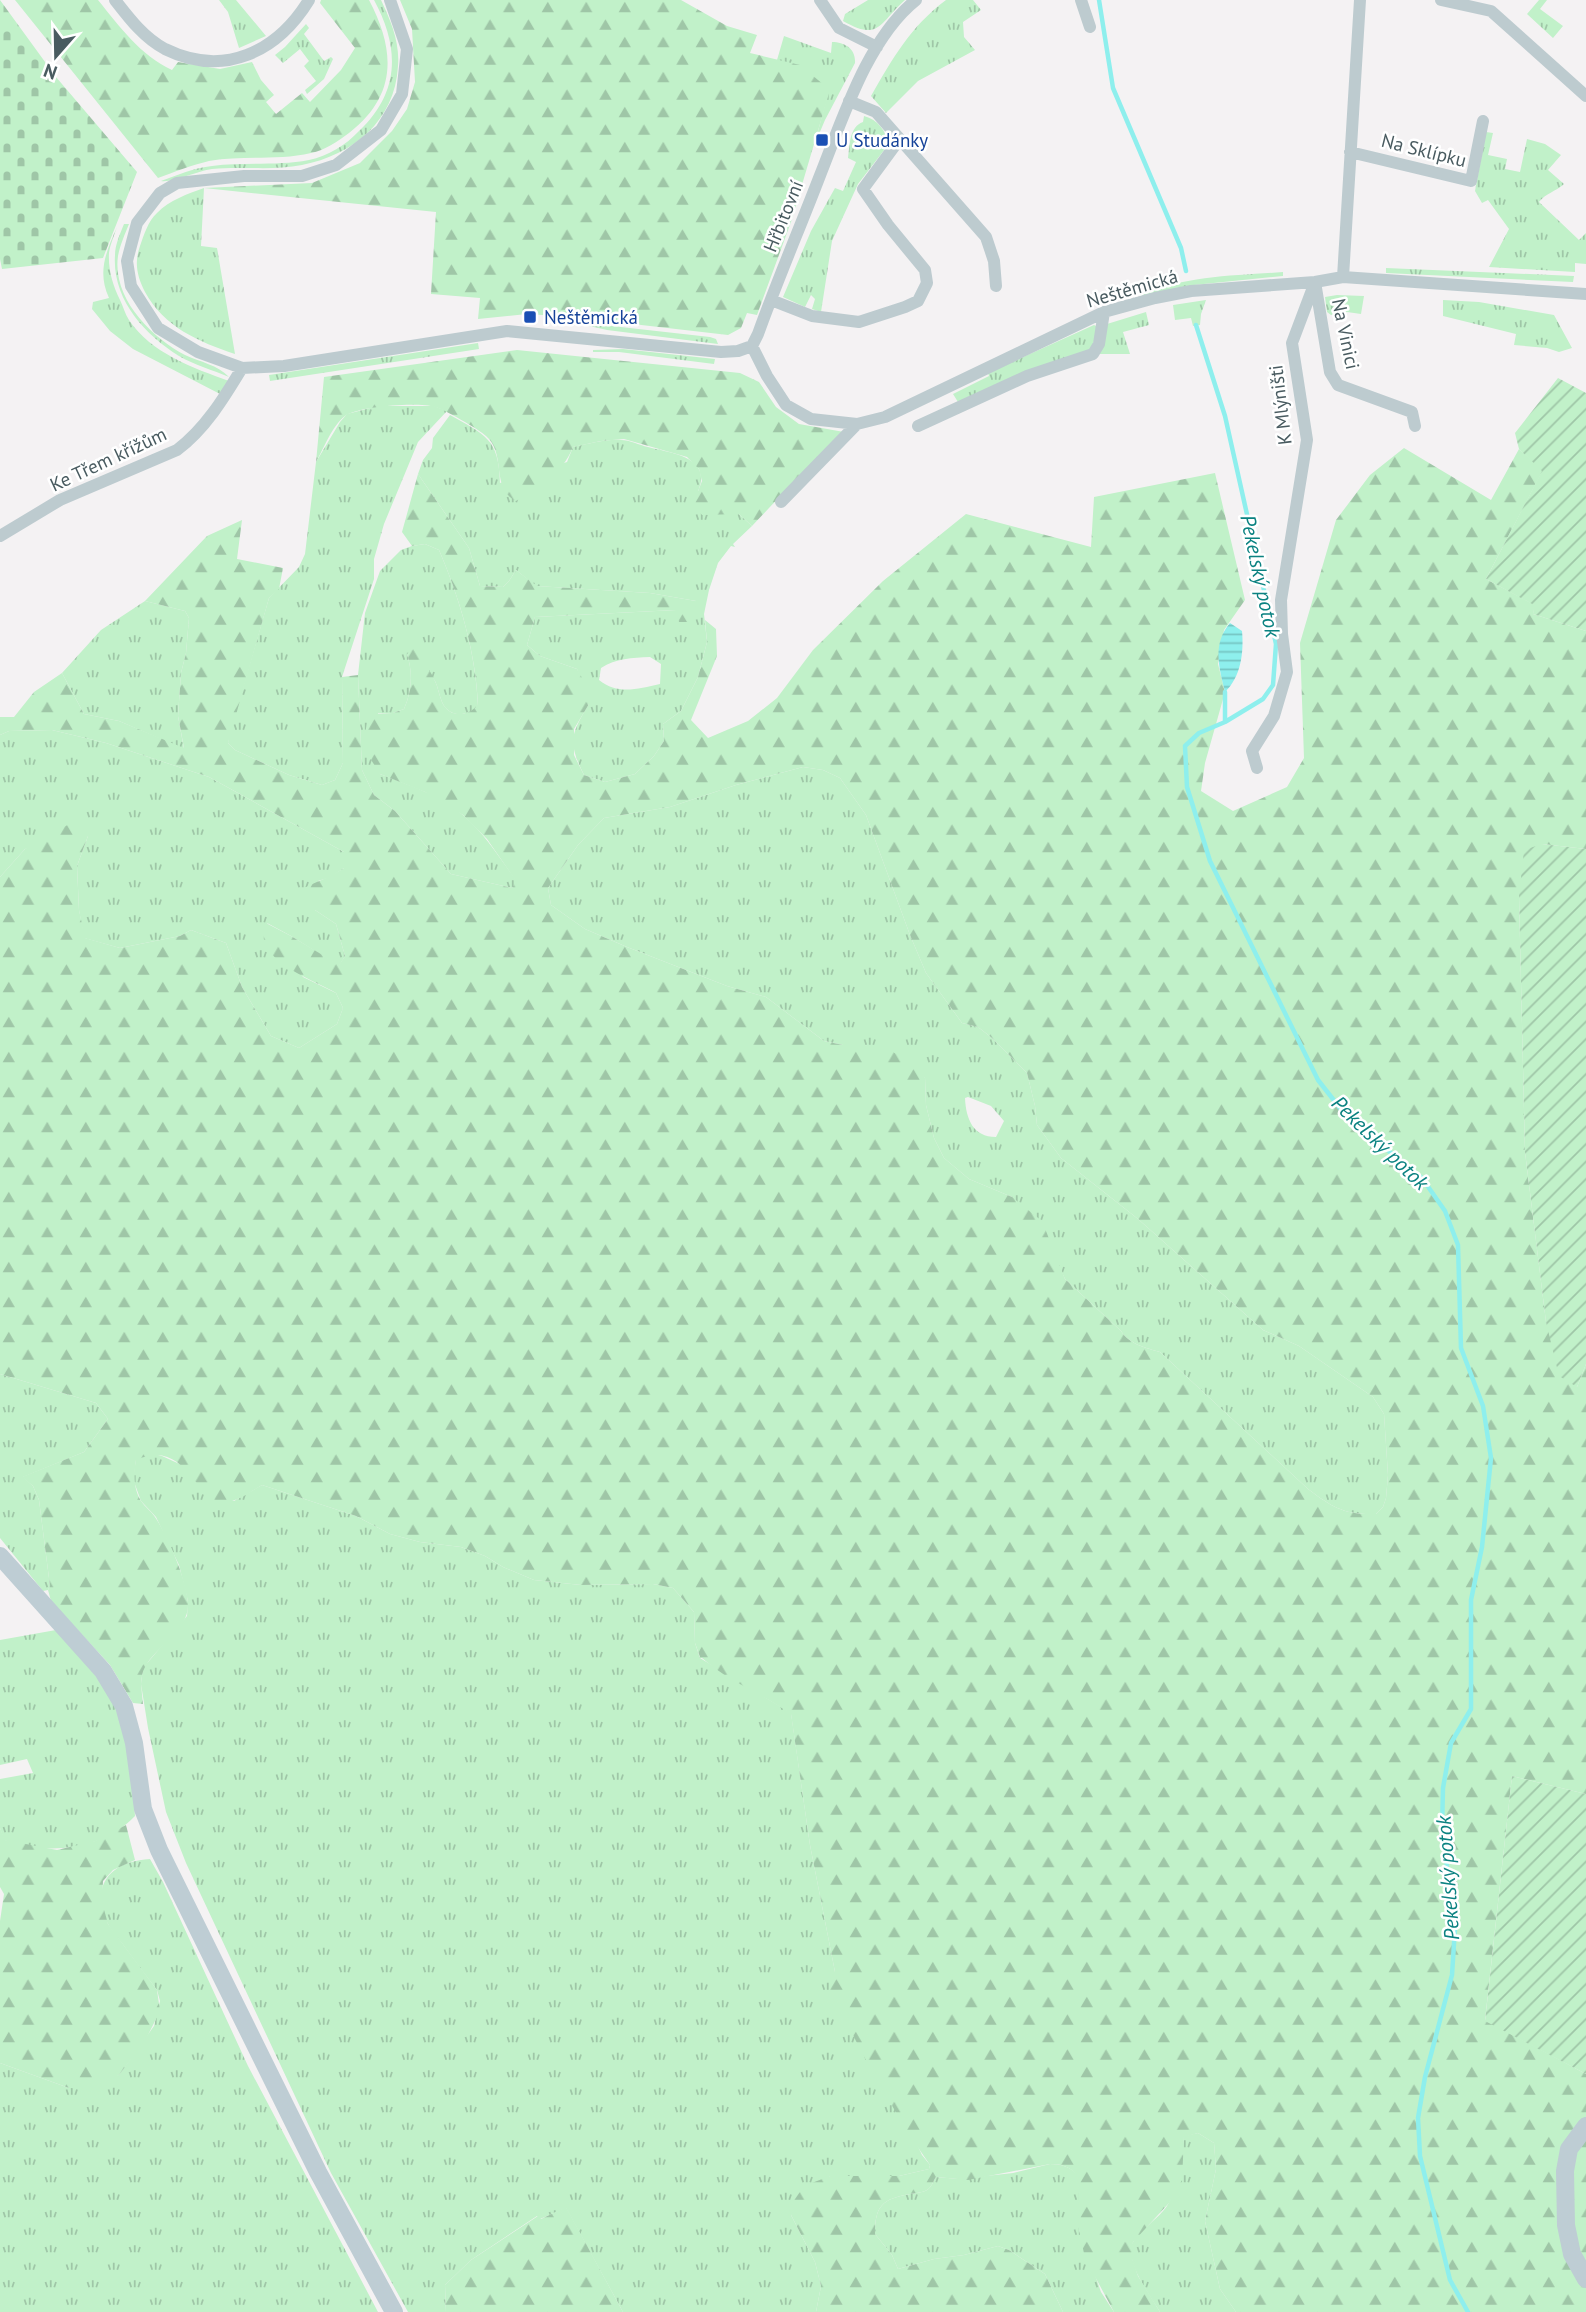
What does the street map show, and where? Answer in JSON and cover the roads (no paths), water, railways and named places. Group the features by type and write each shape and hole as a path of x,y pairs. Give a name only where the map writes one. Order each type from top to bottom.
{"street":[{"path":"114,0 140,31 164,49 192,58 223,61 268,47 286,30 309,0"},
{"path":"390,0 407,49 402,94 381,130 336,165 302,176 244,176 177,183 160,193 137,223 127,261 131,286 158,328 198,352 242,368 284,366 507,331 721,352 738,351 752,345"},
{"path":"820,0 839,28 877,47"},
{"name":"Hřbitovní","path":"752,345 849,101 877,47 904,10 916,0"},
{"path":"1081,0 1090,27"},
{"path":"1343,277 1360,0"},
{"path":"1441,0 1491,11 1586,96"},
{"path":"849,101 876,112 986,237 994,261 996,286"},
{"name":"Na Sklípku","path":"1350,152 1471,181 1483,121"},
{"path":"771,300 812,316 859,322 918,301 928,283 925,270 863,189 900,140"},
{"name":"Neštěmická","path":"752,345 767,376 786,405 811,419 857,424 885,417 1104,312 1191,291 1315,282 1343,277 1586,294"},
{"name":"Na Vinici","path":"1315,282 1330,372 1338,385 1412,412 1415,426"},
{"name":"K Mlýništi","path":"1257,768 1252,751 1274,716 1287,672 1281,600 1307,440 1292,343 1315,282"},
{"path":"918,426 1027,376 1093,354 1099,344 1104,312"},
{"name":"Ke Třem křížům","path":"0,536 60,500 177,450 192,438 223,400 242,368"},
{"path":"781,502 857,424"},
{"path":"0,1556 103,1671 124,1706 134,1743 143,1810 159,1850 318,2172 394,2312"},
{"path":"1586,2126 1569,2149 1565,2171 1566,2225 1572,2255 1586,2279"}],"water":[{"path":"1230,623 1242,631 1242,647 1238,672 1225,692 1218,656 1221,639"}],"waterway":[{"name":"Pekelský potok","path":"1099,0 1113,88 1181,248 1186,271"},
{"name":"Pekelský potok","path":"1196,325 1225,416 1276,644 1273,685 1263,699 1225,722 1199,733 1185,746 1187,787 1210,861 1318,1080 1347,1117 1422,1178 1445,1211 1458,1245 1461,1348 1483,1406 1491,1458 1482,1547 1471,1600 1471,1709 1451,1743 1443,1788 1442,1829 1455,1928 1452,1975 1425,2077 1418,2118 1420,2156 1450,2280 1468,2312"},
{"path":"1225,692 1225,721"}],"place":[{"name":"U Studánky","path":"822,140"},
{"name":"Neštěmická","path":"530,317"}]}
